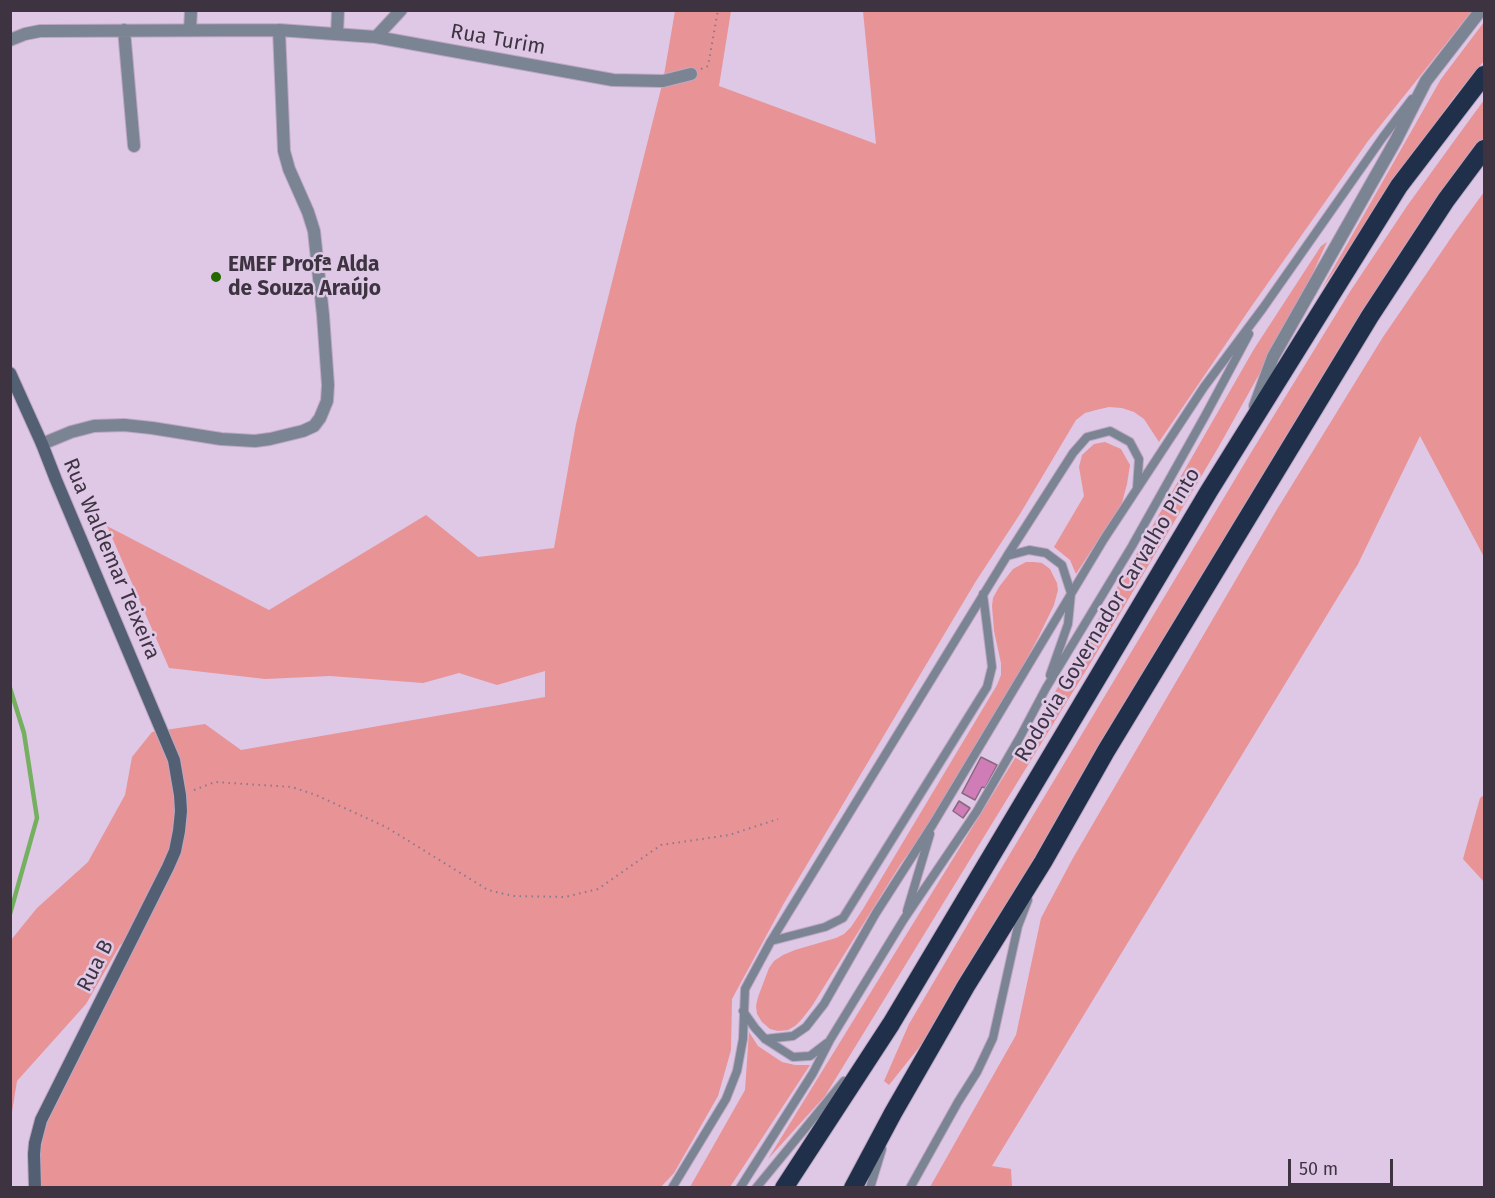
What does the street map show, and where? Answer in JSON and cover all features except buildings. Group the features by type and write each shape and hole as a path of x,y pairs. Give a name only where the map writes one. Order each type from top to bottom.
{"highway":[{"name":"Rodovia Governador Carvalho Pinto","path":"784,1188 891,1024 1066,728 1246,431 1399,186 1485,75"},
{"path":"853,1188 966,986 1043,862 1106,751 1370,316 1446,200 1485,149"}],"street":[{"path":"190,30 191,10"},
{"path":"337,33 338,10"},
{"path":"376,37 401,10"},
{"path":"1246,431 1273,357 1390,150 1426,81 1481,10"},
{"path":"124,30 134,146"},
{"path":"42,444 71,432 94,426 124,425 221,439 255,441 303,431 314,426 320,418 327,401 328,385 323,315 314,231 284,151 279,30"},
{"name":"Rua Turim","path":"10,40 24,34 40,32 279,30 376,37 613,80 663,81 691,74"},
{"name":"Rua Waldemar Teixeira","path":"10,373 174,760"},
{"name":"Rua B","path":"35,1188 34,1154 41,1119 175,851 181,811 174,760"}],"lane":[{"path":"765,1039 793,1036 806,1027 824,1004 876,913 933,824 1104,539 1204,387 1263,308 1383,137 1426,81"},
{"path":"740,1188 813,1073 904,919 977,811 1046,688 1132,546 1263,308"},
{"path":"672,1188 726,1099 737,1071 743,1039 745,988 771,941 983,594 1073,453 1087,437 1110,430 1130,442 1138,459 1137,490"},
{"path":"1007,556 1029,550 1046,553 1062,565 1071,593 1068,624 1046,688"},
{"path":"771,941 825,927 843,918 987,687 992,667 983,594"},
{"path":"904,919 933,824"},
{"path":"910,1188 977,1072 993,1038 1018,926 1043,862"},
{"path":"743,1011 765,1039 793,1057 810,1056 831,1040"},
{"path":"756,1188 891,1024"},
{"path":"870,1188 893,1113"}],"path":[{"path":"691,74 708,66 718,10"},
{"path":"180,795 215,782 300,789 386,827 488,890 513,896 565,897 598,889 661,845 729,835 778,819"}],"shaded area":[{"path":"675,11 731,11 719,86 876,144 863,11 1472,11 1368,141 1159,442 1144,419 1122,408 1109,407 1096,410 1085,413 1076,420 1020,514 976,581 784,903 732,999 731,1050 718,1096 674,1173 661,1187 36,1187 32,1136 133,936 120,945 86,1004 17,1081 11,1118 11,940 37,908 88,862 125,795 132,757 152,732 205,724 241,750 545,697 545,671 497,685 459,673 423,683 330,676 265,679 169,668 107,526 269,610 426,515 478,557 554,548 576,424 663,81"},
{"path":"1484,22 1484,61 1452,100 1321,290 1441,79"},
{"path":"1484,100 1484,140 1443,195 933,1030 889,1085 884,1081 909,1024 1252,451 1351,290 1407,206"},
{"path":"1484,192 1484,557 1420,436 1358,564 992,1166 1011,1169 1012,1187 930,1187 1016,1035 1041,918 1073,858 1276,511 1383,337"},
{"path":"1327,242 1300,301 1218,448 1093,659 825,1096 768,1159 1036,724 1254,349 1321,246"},
{"path":"1105,442 1121,449 1130,465 1127,484 1122,503 1076,574 1070,560 1054,547 1084,496 1079,467 1082,455 1094,444"},
{"path":"1026,562 1042,563 1050,569 1058,590 1054,605 1010,690 926,829 900,865 812,1006 795,1026 788,1030 770,1029 757,1014 756,1006 769,968 783,955 836,938 851,927 997,685 1001,675 1001,663 994,631 993,598 1013,569"},
{"path":"1484,795 1484,882 1463,859 1480,798"},
{"path":"749,1032 758,1046 782,1062 810,1065 730,1187 690,1187 745,1090"}],"waterway":[{"path":"10,688 24,733 37,818 10,914"}],"place":[{"name":"EMEF Profª Alda de Souza Araújo","path":"216,277"}]}
